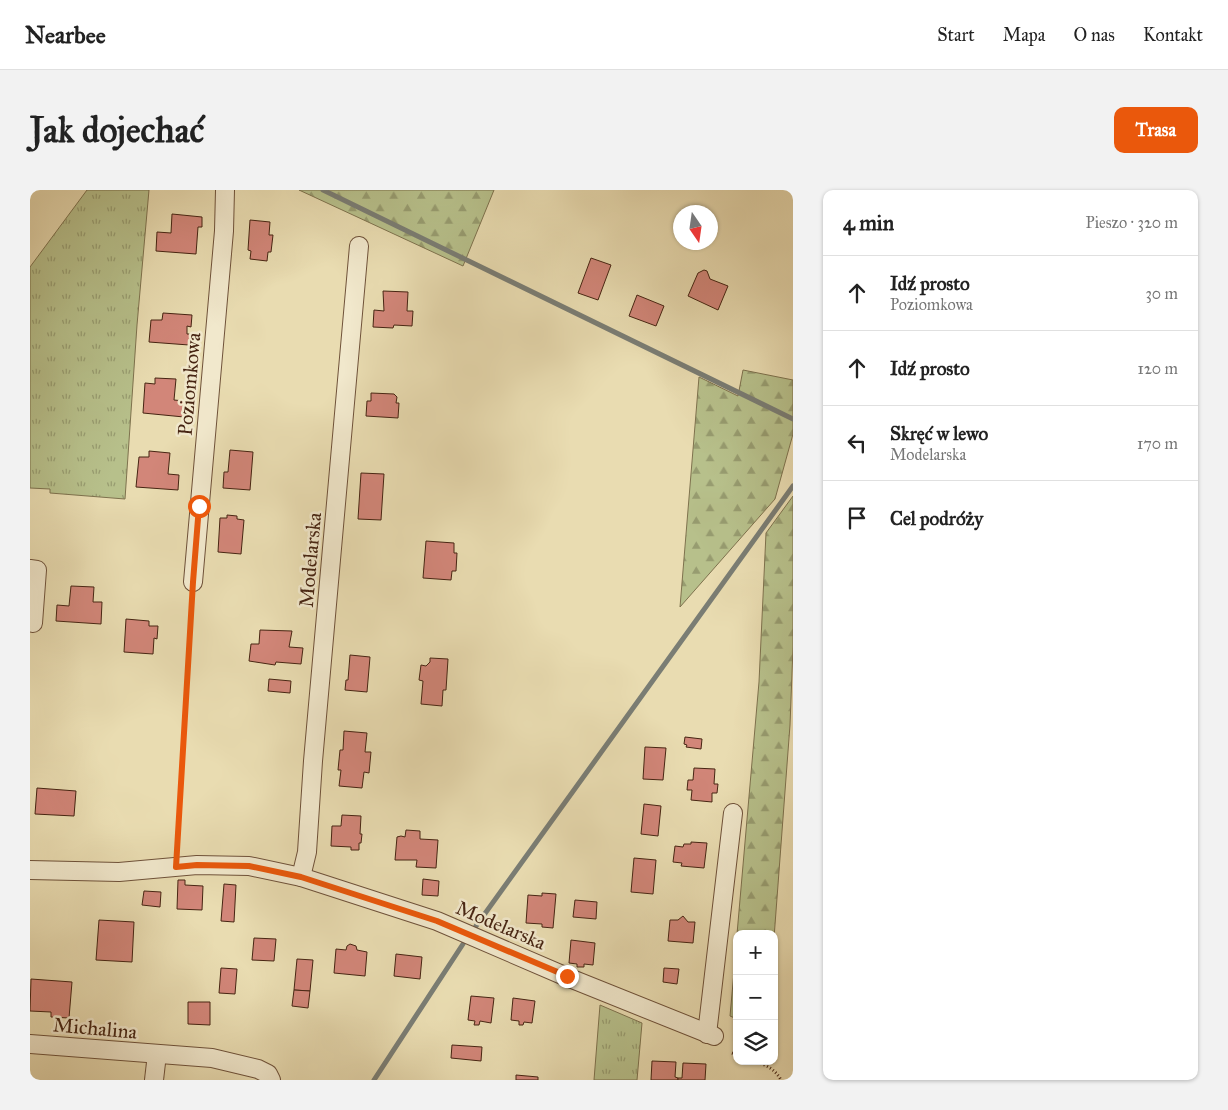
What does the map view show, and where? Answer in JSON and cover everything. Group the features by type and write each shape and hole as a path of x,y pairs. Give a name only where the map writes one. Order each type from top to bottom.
{"street":[{"name":"Poziomkowa","path":"193,582 224,231 225,190"},
{"name":"Modelarska","path":"301,877 307,852 313,761 359,246"},
{"path":"30,569 37,570 33,623"},
{"name":"Modelarska","path":"30,870 118,872 197,865 249,866 301,877 437,921 710,1035 733,813"},
{"name":"Michalina","path":"30,1044 212,1058 258,1069 268,1074 271,1080"},
{"name":"Michalina","path":"154,1080 157,1054"}],"path":[{"path":"176,867 193,582"},
{"path":"765,1065 776,1071 781,1080"}],"green space":[{"path":"87,190 149,190 137,325 125,499 50,493 50,489 30,488 30,267"},
{"path":"299,190 494,190 463,266"},
{"path":"743,370 793,380 793,434 775,499 680,607 699,377 738,396"},
{"path":"793,496 793,647 790,725 775,930 737,930 759,682 766,533"},
{"path":"733,983 733,1017 730,1016"},
{"path":"600,1005 642,1023 637,1080 594,1080"}],"building":[{"path":"172,214 202,217 202,227 198,227 196,254 156,251 157,232 171,233"},
{"path":"250,220 270,222 269,235 273,235 271,252 268,252 267,261 250,259 251,251 248,250"},
{"path":"591,258 611,265 598,300 578,293"},
{"path":"704,270 707,271 710,279 728,286 718,310 688,296 698,273"},
{"path":"383,291 408,292 407,311 413,311 412,326 394,325 393,328 373,327 374,310 384,311"},
{"path":"637,295 664,306 656,326 629,316"},
{"path":"163,313 192,315 191,327 187,326 187,334 190,334 189,345 149,342 151,320 162,320"},
{"path":"155,378 176,379 174,400 185,401 184,417 143,413 145,383 155,384"},
{"path":"371,393 394,394 397,397 396,403 399,403 398,418 366,416 367,401 371,401"},
{"path":"230,450 253,452 250,490 223,488 224,472 228,472"},
{"path":"149,451 170,453 168,474 179,475 178,490 136,487 139,457 149,457"},
{"path":"361,473 384,474 381,520 358,519"},
{"path":"227,515 237,516 237,519 244,520 241,554 218,552 220,518 227,518"},
{"path":"426,541 454,543 454,553 457,553 456,571 452,571 451,580 423,578"},
{"path":"71,586 94,587 93,602 102,602 101,624 56,621 57,605 69,606"},
{"path":"126,619 149,621 149,626 158,626 157,639 154,638 153,654 124,652"},
{"path":"260,630 292,631 289,647 303,648 301,664 276,662 275,665 249,661 251,644 259,644"},
{"path":"350,655 370,657 367,692 345,690 346,680 348,680"},
{"path":"430,658 448,659 446,690 443,690 442,706 421,704 423,681 419,680 421,665 426,666 430,662"},
{"path":"269,679 291,681 290,693 268,691"},
{"path":"344,731 367,733 365,752 371,752 369,773 364,772 362,788 339,786 341,770 338,770 340,750 343,750"},
{"path":"685,737 702,739 701,749 686,747 687,745 684,744"},
{"path":"645,747 666,748 663,780 643,779"},
{"path":"694,768 715,769 714,784 718,784 717,793 712,793 712,802 691,800 692,790 687,790 688,780 693,780"},
{"path":"37,788 76,791 74,816 35,814"},
{"path":"644,804 661,806 658,836 641,834"},
{"path":"342,815 361,816 360,834 362,834 359,850 351,850 351,847 331,846 332,826 341,826"},
{"path":"406,830 420,831 420,839 438,840 436,868 416,867 417,860 395,860 397,837 405,837"},
{"path":"691,842 707,843 704,868 681,866 682,863 673,862 675,846 683,847 684,844 691,844"},
{"path":"634,858 656,860 653,894 631,892"},
{"path":"423,879 439,881 438,896 422,895"},
{"path":"178,880 185,880 185,885 203,886 202,910 177,909"},
{"path":"224,884 236,885 234,922 221,921"},
{"path":"144,891 161,892 160,907 142,905"},
{"path":"542,893 556,894 553,928 542,927 542,924 526,923 528,895 542,896"},
{"path":"575,900 597,902 596,919 573,917"},
{"path":"683,916 688,922 695,922 693,943 668,941 670,920 678,920"},
{"path":"99,920 134,922 132,962 96,960"},
{"path":"254,938 276,939 274,961 252,960"},
{"path":"571,940 595,943 593,965 584,964 584,967 577,967 577,964 569,963"},
{"path":"350,944 356,946 357,950 367,952 365,976 334,973 336,949 346,950"},
{"path":"396,954 422,957 420,979 394,976"},
{"path":"297,959 313,960 310,991 294,990"},
{"path":"221,968 237,969 235,994 219,993"},
{"path":"664,968 679,969 677,984 663,982"},
{"path":"31,979 72,982 69,1018 51,1017 51,1012 30,1011"},
{"path":"294,990 310,991 308,1008 292,1006"},
{"path":"471,996 494,998 491,1023 480,1021 479,1025 474,1025 475,1021 468,1020"},
{"path":"513,998 535,1001 532,1023 524,1022 523,1025 519,1025 519,1021 511,1020"},
{"path":"188,1002 210,1002 210,1025 188,1024"},
{"path":"452,1045 482,1047 481,1061 451,1058"},
{"path":"652,1061 676,1062 675,1077 678,1080 651,1080"},
{"path":"683,1063 706,1064 705,1080 678,1080 678,1078 682,1078"},
{"path":"516,1075 538,1077 538,1080 516,1080"}],"waterway":[{"path":"323,190 793,419"},
{"path":"476,926 793,486"},
{"path":"374,1080 463,944"}],"route":[{"path":"199,506 176,867 197,865 249,866 301,877 437,921 567,976"}]}
